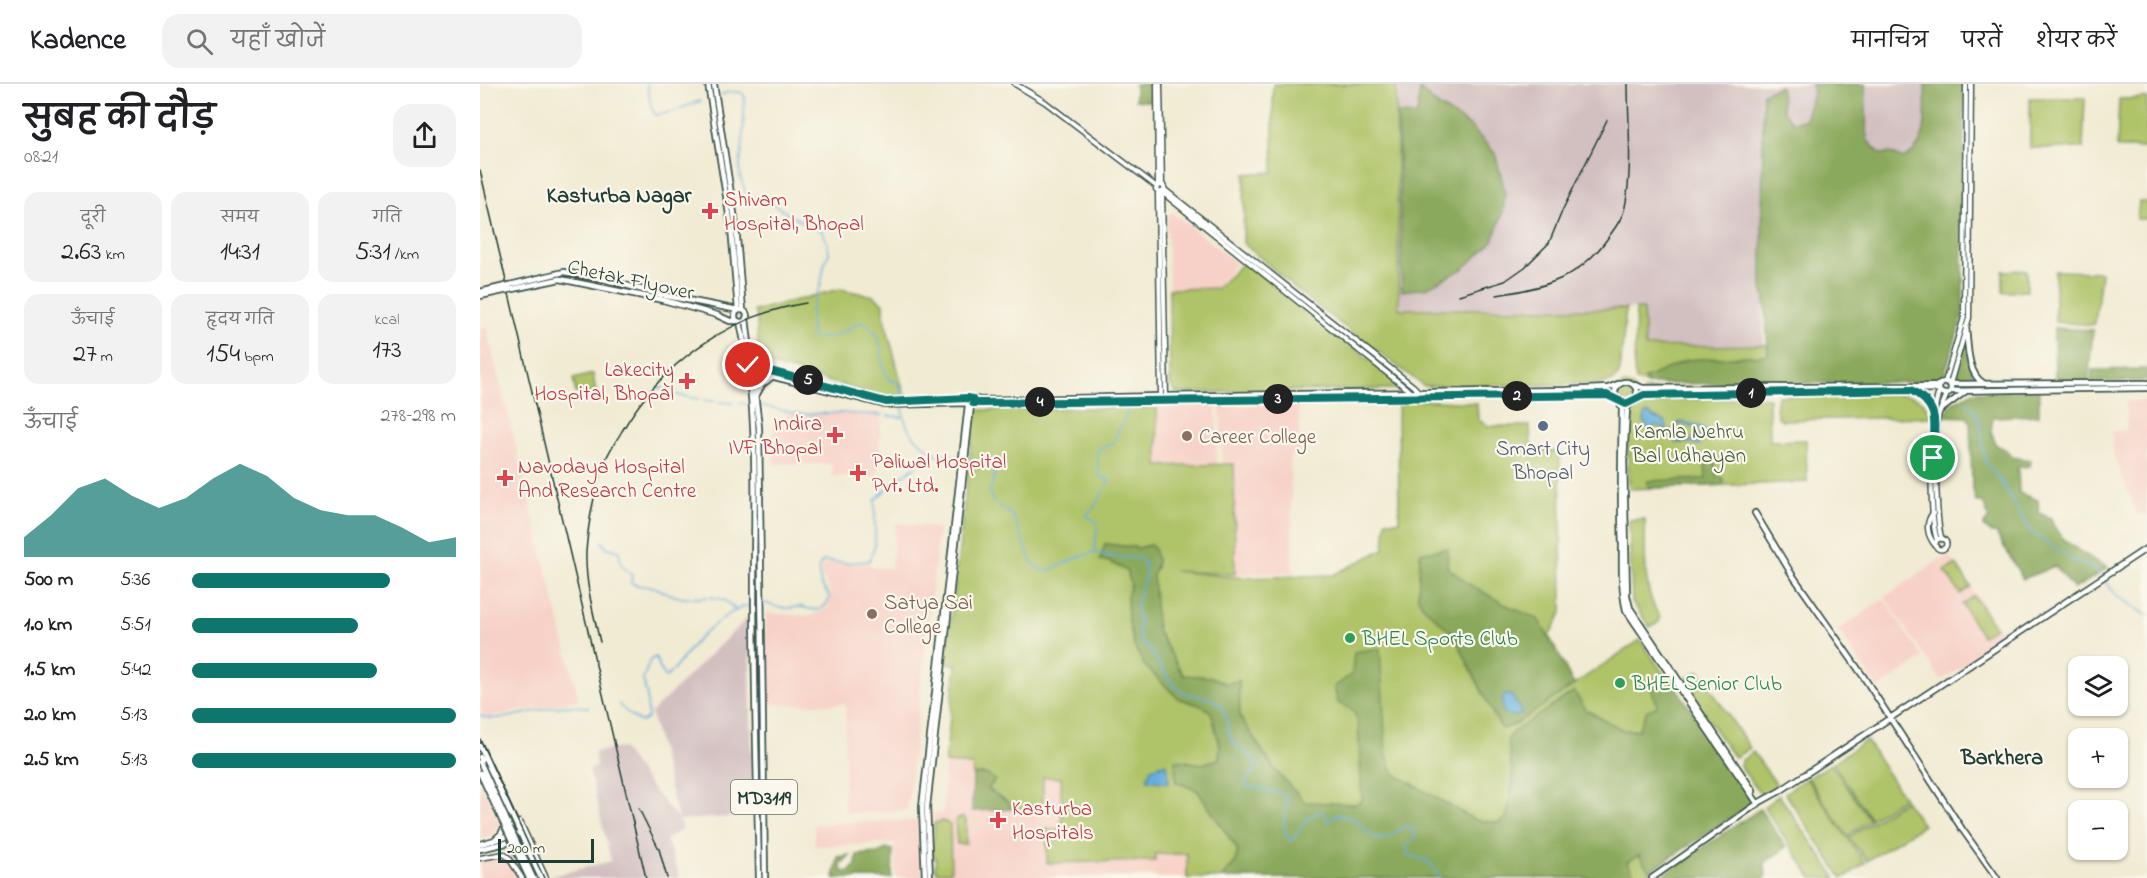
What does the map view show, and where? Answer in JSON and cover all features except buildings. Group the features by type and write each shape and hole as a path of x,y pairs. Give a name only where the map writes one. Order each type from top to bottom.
{"main road":[{"path":"708,84 731,226 741,310 747,314 746,318 739,321 735,315 741,310"},
{"path":"714,84 736,226 741,310"},
{"name":"Chetak Flyover","path":"480,294 564,272 603,279 730,321 739,321"},
{"name":"Chetak Flyover","path":"662,297 741,310"},
{"name":"MD3119","path":"746,318 752,355 751,368"},
{"name":"MD3119","path":"739,321 745,338 755,398 754,611 759,878"},
{"path":"1966,327 1973,369 1979,380 1985,384"},
{"path":"752,355 769,370"},
{"path":"751,368 769,370 886,402 898,403"},
{"path":"751,368 772,376 886,405 907,402 1418,396 1608,388 1625,381 1642,388 1985,384 2147,388"},
{"path":"755,398 762,385 772,376"},
{"path":"1949,393 2044,386 2147,383"},
{"path":"1618,384 1615,390 1622,409 1624,432 1626,556 1630,608 1759,803"},
{"path":"1624,432 1627,409 1638,391 1635,385"},
{"path":"1377,396 1413,393 1424,398 1607,395 1618,400 1632,402 1644,395 1911,390 1944,386"},
{"path":"1944,386 1949,393"},
{"path":"1944,386 1949,393"},
{"path":"1911,390 1923,397 1934,413"},
{"path":"1942,409 1968,390"},
{"path":"925,878 927,871 927,807 969,402"},
{"name":"MD3119","path":"755,407 759,427 765,878"},
{"path":"1755,513 1791,573 1863,676 1997,878"},
{"path":"1652,878 1759,803 2147,548"},
{"path":"480,746 516,823 525,850 542,878"},
{"path":"480,757 542,878"},
{"path":"480,762 531,878"},
{"path":"480,773 531,878"},
{"path":"491,843 504,829 509,815"},
{"path":"480,844 520,836"},
{"path":"480,849 501,845 520,836"},
{"path":"501,845 525,850"},
{"path":"927,871 930,878"}],"street":[{"path":"1015,84 1045,102 1161,189 1418,396"},
{"path":"1159,84 1163,398"},
{"path":"1944,386 1964,317 1966,84"},
{"path":"1949,393 1937,420 1938,541 1929,536 1928,526 1928,520 1934,513 1934,413 1969,318 1971,84"},
{"path":"1161,189 1413,393"},
{"path":"516,823 520,822 542,878"},
{"path":"501,845 504,854 522,878"},
{"path":"480,858 504,854"}],"shaded area":[{"path":"1396,84 1931,84 1923,304 1763,307 1764,346 1645,347 1643,309 1399,309"},
{"path":"1172,212 1236,263 1217,288 1169,289 1167,217"},
{"path":"486,327 579,700 487,717 480,711 480,328"},
{"path":"2126,401 2147,401 2147,515 2137,515 2114,456 2111,432 2127,430"},
{"name":"Career College","path":"1216,405 1217,465 1158,466 1157,407"},
{"path":"1220,405 1299,405 1300,454 1290,455 1293,573 1235,574 1234,465 1222,464"},
{"path":"786,413 880,413 880,465 875,477 832,476 832,464 773,464 773,427 786,426"},
{"name":"Satya Sai College","path":"896,523 939,528 907,810 846,813 844,803 846,704 766,705 766,613 810,616 828,608 831,595 819,569 826,563 856,565 869,563 874,568 891,568"},
{"path":"1948,554 2005,638 1941,680 1885,597"},
{"path":"1884,599 1923,658 1878,689 1838,630"},
{"path":"749,616 753,816 679,820 682,830 666,839 680,878 544,878 611,861 589,769 596,767 595,752 622,748 678,819 651,713"},
{"name":"Kasturba Hospitals","path":"945,763 973,765 973,811 1041,808 1043,807 1043,776 1062,778 1062,830 1155,861 1155,854 1187,854 1187,878 1157,878 1156,876 936,878 936,859 931,849 935,832 933,814 943,813"},
{"path":"480,781 500,825 492,836 480,838"},
{"path":"919,820 922,878 896,878 895,843 815,846 814,824"},
{"path":"509,857 520,878 480,878 480,861"}],"green space":[{"path":"1135,84 1154,84 1154,102 1135,100"},
{"path":"1273,84 1396,84 1399,309 1626,309 1620,371 1617,377 1610,382 1600,384 1424,386 1309,300 1243,243 1245,174 1273,172"},
{"path":"1811,84 1865,84 1867,140 1881,154 1891,153 1903,159 1912,153 1922,136 1925,84 1964,84 1963,316 1943,378 1938,382 1648,384 1644,379 1687,360 1768,355 1765,298 1762,289 1763,93 1780,86 1783,111 1792,122 1805,120 1813,93"},
{"path":"1420,89 1437,105 1470,126 1495,153 1505,191 1503,212 1493,241 1463,269 1426,288 1402,291 1398,114 1417,115"},
{"path":"2030,98 2085,98 2083,148 2030,148"},
{"path":"2147,98 2147,148 2117,148 2119,99"},
{"path":"2139,202 2147,202 2147,219 2137,219"},
{"path":"1244,262 1378,366 1377,368 1398,383 1397,389 1176,393 1170,384 1169,289 1217,288"},
{"path":"2027,270 2027,291 2003,292 2003,271"},
{"path":"2055,271 2101,272 2093,325 2055,322"},
{"path":"840,289 874,296 884,304 884,317 905,397 876,395 769,364 758,356 757,318 754,311"},
{"path":"1636,309 1643,309 1645,347 1768,345 1768,355 1687,360 1644,380 1648,384 1636,381 1634,369"},
{"path":"2054,328 2093,330 2088,382 2055,380"},
{"path":"1964,340 1966,340 1975,381 1955,380 1954,376"},
{"path":"2147,369 2147,381 2091,382 2092,370"},
{"path":"593,374 596,393 576,393 573,379"},
{"path":"1626,384 1632,387 1635,393 1632,399 1626,402 1620,399 1617,393 1620,387"},
{"path":"1644,390 1768,390 1644,392"},
{"path":"2039,390 2039,415 1993,417 1991,431 1996,445 2005,449 2012,457 2031,460 2030,466 2018,467 2019,493 2038,500 2039,513 2051,518 2066,542 2108,568 2074,589 2055,566 2023,579 1996,533 1992,533 1983,526 1989,518 1983,502 1976,502 1972,485 1970,422 1967,417 1943,416 1953,402 1974,392"},
{"path":"1895,394 1918,399 1926,406 1931,417 1782,420 1778,417 1776,409 1778,396"},
{"name":"Kamla Nehru Bal Udhayan","path":"1769,398 1770,441 1806,440 1807,482 1629,489 1629,432 1634,412 1640,405 1663,399"},
{"name":"BHEL Sports Club","path":"1398,399 1477,403 1478,420 1489,426 1530,426 1531,449 1560,452 1562,612 1549,636 1573,685 1640,640 1753,801 1640,878 1442,878 1298,818 1223,698 1185,688 1142,627 1150,572 1156,569 1157,560 1150,545 1139,548 1105,544 1110,562 1127,571 1131,584 1127,597 1128,618 1134,646 1178,698 1211,711 1220,746 1219,759 1202,764 1176,760 1176,782 1197,790 1238,850 1235,863 1221,878 1187,878 1187,854 1155,854 1155,861 1047,863 1047,829 1062,829 1061,778 1043,777 1043,807 1011,809 1006,801 988,789 993,783 981,774 973,775 972,765 945,763 956,664 946,663 975,410 1157,407 1158,466 1234,464 1235,574 1174,571 1245,578 1333,575 1384,549 1386,521 1399,521"},
{"path":"1705,462 1715,462 1716,476 1723,478 1723,485 1648,488 1648,481 1706,479"},
{"path":"1645,519 1647,582 1660,618 1659,622 1650,627 1632,602 1629,520"},
{"path":"1105,544 1139,548 1150,545 1154,548 1157,560 1153,576 1157,630 1183,675 1212,677 1227,684 1239,680 1240,717 1275,770 1305,802 1357,804 1362,799 1358,722 1353,710 1338,703 1334,687 1352,674 1354,652 1380,648 1386,753 1393,773 1475,820 1497,823 1506,819 1513,782 1508,739 1512,733 1574,691 1586,710 1623,730 1638,730 1647,710 1657,707 1649,684 1667,674 1753,801 1748,807 1649,871 1639,855 1627,862 1636,878 1221,878 1235,863 1238,850 1197,790 1176,782 1175,760 1202,764 1219,759 1220,746 1211,712 1202,706 1178,698 1144,665 1134,646 1128,618 1127,597 1131,584 1127,571 1110,562 1100,560"},
{"path":"1448,548 1447,567 1469,584 1506,605 1538,619 1574,685 1514,725 1502,729 1454,635 1422,605 1418,597 1420,553"},
{"path":"1956,564 1971,587 1960,594 1945,571"},
{"path":"1974,596 1995,627 1982,636 1962,604"},
{"path":"1699,671 1750,748 1736,757 1732,755 1682,681"},
{"path":"1866,740 1904,798 1871,819 1833,763"},
{"path":"1753,752 1777,785 1762,796 1740,766 1741,761"},
{"path":"1831,764 1870,820 1847,836 1808,778"},
{"path":"973,775 988,775 995,780 988,789 1008,802 1011,809 972,811"},
{"path":"1806,778 1865,863 1844,878 1785,793"},
{"path":"1779,795 1836,878 1812,878 1764,807"},
{"path":"1905,800 1923,825 1867,861 1849,837"},
{"path":"1760,809 1786,847 1765,863 1766,878 1658,878"},
{"path":"963,817 966,819 966,844 957,844 955,820"},
{"path":"943,821 950,825 951,872 938,872 935,869 936,859 931,849 934,840 934,823"},
{"path":"887,849 893,850 892,878 834,878 838,857 850,855 841,864 842,872 850,871 856,865 857,855 877,853"}],"water":[{"path":"1649,413 1665,421 1667,428 1665,430 1657,425 1650,429 1647,428 1644,421 1645,414"},
{"path":"1679,422 1701,427 1711,434 1699,445 1676,443 1666,432 1673,430","holes":["1681,424 1700,429 1701,433 1693,440 1678,441 1673,434 1676,426"]},
{"path":"1505,694 1512,696 1522,714 1512,716 1503,712 1502,700"},
{"path":"1167,763 1169,783 1147,780 1151,768"}],"waterway":[{"path":"647,84 652,110 656,115 672,112 700,101"},
{"path":"722,95 728,92 740,92 745,96 740,172 747,195 770,202 793,217 822,231 827,241 829,253 811,310 811,334 814,338 833,337 861,322 870,327 879,340 885,372 890,381 896,381 902,391 903,400"},
{"path":"658,387 672,393"},
{"path":"677,395 699,399"},
{"path":"704,400 714,401"},
{"path":"719,402 733,403"},
{"path":"1966,402 1974,409 1980,422 1984,456 1988,465 2002,483 2031,532 2073,560 2097,570 2116,595 2147,615"},
{"path":"739,403 748,404"},
{"path":"759,405 799,414 883,415"},
{"path":"1095,550 1096,521 1086,516 1095,506 1109,481 1099,475 1097,453 1100,448 1113,443 1131,405"},
{"path":"903,407 905,422 913,435 936,454"},
{"path":"888,416 902,417"},
{"path":"763,603 782,608 800,607 815,610 825,606 830,597 821,585 818,568 823,561 849,563 869,561 875,545 875,500 904,475 930,457 942,454 959,458"},
{"path":"967,460 992,462 998,465 990,490 991,498 1013,516 1031,561 1041,571 1095,552 1113,557 1140,558 1144,563 1146,574 1136,603 1141,641 1151,651 1176,687 1186,693 1211,698 1219,704 1233,742 1249,756 1257,768 1245,781 1247,786 1283,794 1288,800 1285,827 1291,841 1310,817 1320,813 1325,814 1328,823 1335,815 1352,819 1375,839 1388,837 1408,826 1415,833 1415,839 1406,846 1408,855 1428,861 1440,878"},
{"path":"602,542 606,547 619,551 621,564 632,576 631,583 653,587 679,597 718,598 736,611"},
{"path":"618,704 641,722 648,718 643,679 650,660 656,657 666,677 693,645 715,624 732,612 759,603"},
{"path":"480,715 495,718 516,716 555,707 588,707"}],"railway":[{"path":"1497,295 1547,284 1574,271 1599,250 1617,225 1625,207 1629,177 1628,84"},
{"path":"1459,295 1505,281 1525,267 1549,243 1563,209 1607,120"},
{"path":"480,170 646,878"},
{"path":"600,642 588,586 586,552 595,492 606,459 614,445 638,407 657,384 699,346 750,319 777,309 806,303"},
{"path":"480,739 544,878"},
{"path":"639,809 659,849 667,878"}],"place":[{"name":"Shivam Hospital, Bhopal","path":"710,211"},
{"name":"Lakecity Hospital, Bhopal","path":"687,381"},
{"name":"Smart City Bhopal","path":"1543,426"},
{"name":"Indira IVF Bhopal","path":"835,435"},
{"name":"Career College","path":"1187,436"},
{"name":"Paliwal Hospital Pvt. Ltd.","path":"858,473"},
{"name":"Navodaya Hospital And Research Centre","path":"505,478"},
{"name":"Satya Sai College","path":"872,614"},
{"name":"BHEL Sports Club","path":"1350,638"},
{"name":"BHEL Senior Club","path":"1620,683"},
{"name":"Kasturba Hospitals","path":"998,820"}],"district":[{"name":"Kasturba Nagar","path":"619,194"},
{"name":"Barkhera","path":"2002,756"}],"route":[{"path":"748,365 886,402 968,398 972,399 973,403 981,403 1607,395 1626,404 1644,395 1911,390 1923,397 1934,413 1933,458"}]}
